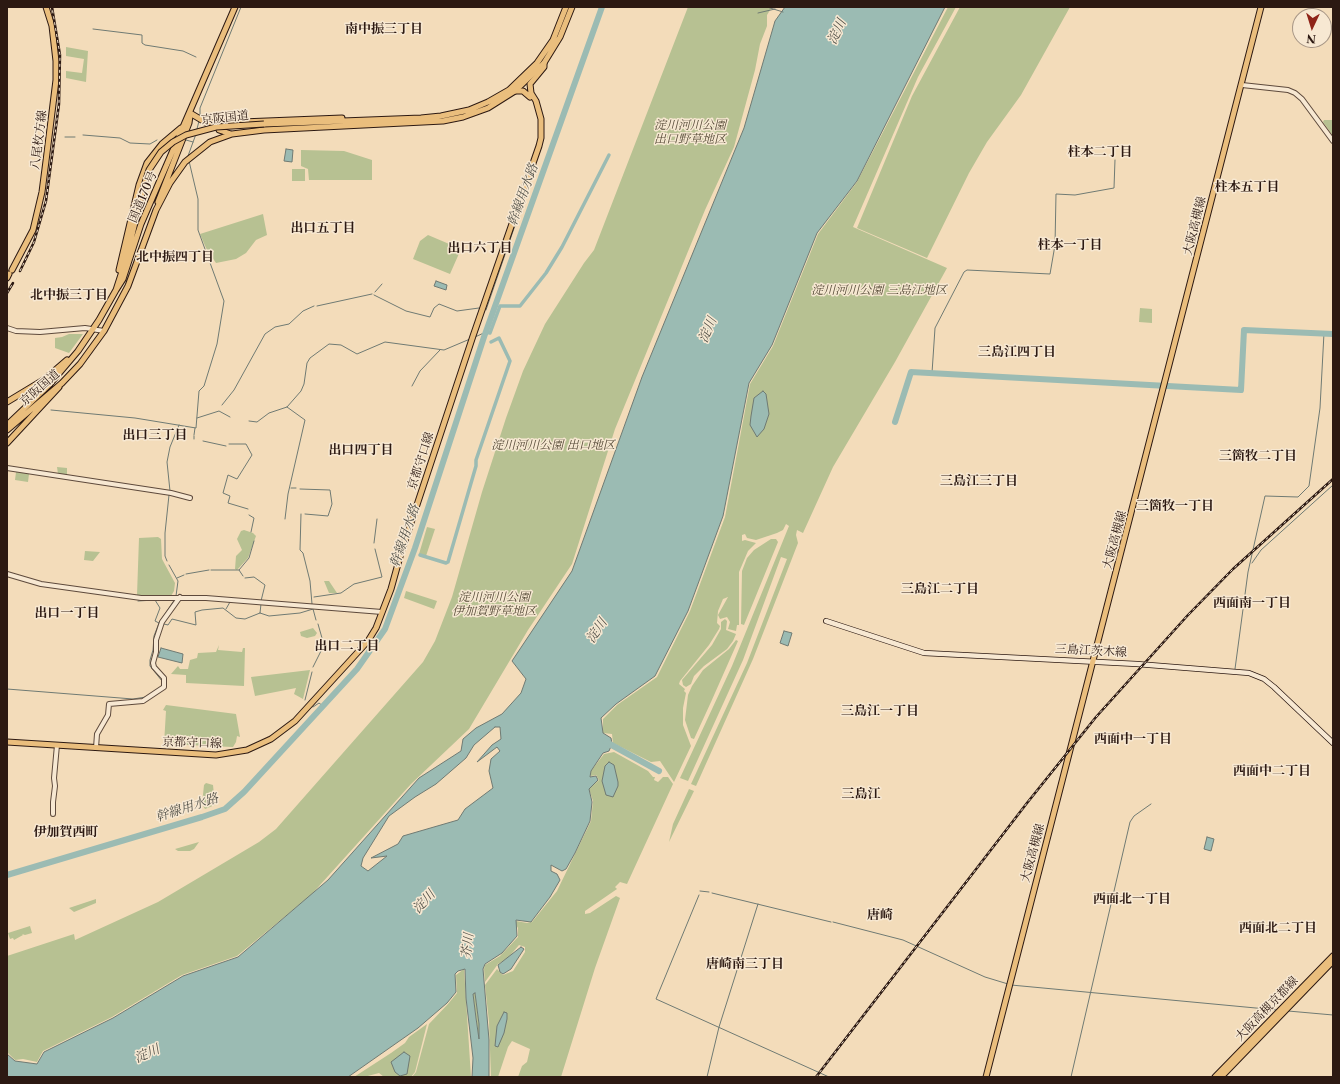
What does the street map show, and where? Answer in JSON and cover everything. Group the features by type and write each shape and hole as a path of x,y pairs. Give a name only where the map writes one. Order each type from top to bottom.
{"main road":[{"name":"八尾枚方線","path":"9,274 32,230 44,177 56,74 55,48 46,7"},
{"name":"国道170号","path":"116,290 123,279 141,224 190,113 234,7"},
{"name":"京阪国道","path":"7,425 50,384 78,351 94,328 116,290 127,256 149,170 158,157 173,142 186,135 216,128 264,124 441,116 469,110 488,102 509,90 537,63 553,40 566,7"},
{"name":"京阪国道","path":"7,430 62,383 80,364 104,331 128,286 156,210 170,183 185,162 210,142 232,134 264,130 443,121 463,117 488,108 515,91 544,63 560,37 572,7"},
{"name":"大阪高槻線","path":"986,1077 1261,7"},
{"name":"京都守口線","path":"7,742 216,755 247,750 264,743 295,721 328,687 368,641 376,628 382,612 473,336 539,146 542,128 537,106 531,93 530,84 544,67 544,63"},
{"name":"京都守口線","path":"515,91 523,91 528,94 537,106"},
{"name":"国道170号","path":"156,210 165,181 189,123 190,113"},
{"path":"190,113 205,122 216,123 312,118 354,118 370,120"},
{"path":"216,123 219,130 232,134"},
{"path":"116,290 116,279 133,207 147,163 162,144 183,126"},
{"path":"7,402 45,379 78,351"},
{"path":"7,443 55,393 62,383"},
{"name":"三島江茨木線","path":"826,621 924,653 1235,671 1256,676 1274,687 1333,743"},
{"name":"大阪高槻京都線","path":"1215,1077 1333,956"},
{"name":"大阪高槻京都線","path":"1220,1077 1333,961"}],"street":[{"path":"1242,85 1288,90 1295,93 1308,106 1333,142"},
{"path":"7,328 16,331 43,332 94,328 104,331"},
{"path":"7,468 176,494 190,498"},
{"path":"7,574 41,584 78,588 130,597 177,597 382,612"},
{"path":"96,748 97,734 108,715 109,704 143,701 164,687 165,681 153,663 156,652 156,640 162,622 177,597"},
{"path":"53,814 57,746"}],"green space":[{"path":"688,7 772,7 767,15 767,26 760,44 755,70 734,147 705,210 615,429 572,564 528,630 469,729 411,784 311,895 237,956 182,975 112,1017 43,1051 37,1062 23,1059 15,1060 7,1052 7,956 74,934 75,940 158,902 259,842 276,829 423,662 435,641 452,597 482,492 523,371 545,324 594,250"},
{"name":"淀川河川公園 三島江地区","path":"948,7 956,7 918,77 853,227 947,268 895,362 833,467 803,533 797,530 796,535 798,543 753,659 696,786 691,784 747,663 787,559 781,557 743,660 688,781 680,778 732,666 789,526 786,524 783,530 756,540 747,538 745,534 742,535 742,541 745,540 756,543 748,551 739,572 739,625 737,625 736,631 728,629 730,622 727,617 720,619 718,615 728,597 723,599 718,611 717,623 720,626 719,629 709,645 679,684 685,689 684,691 686,693 683,708 683,725 691,746 674,782 660,761 651,762 613,743 612,734 603,733 603,719 617,705 657,677 690,611 725,517 750,384 773,346 818,234 857,182"},
{"path":"960,7 1070,7 1021,95 987,142 969,173 927,258 857,228 912,96"},
{"path":"66,47 88,51 86,82 66,78 66,71 82,73 84,59 66,56"},
{"path":"1324,120 1333,120 1333,136 1323,122"},
{"path":"301,150 344,151 372,160 372,180 309,180 308,169 301,166"},
{"path":"292,169 305,169 305,181 292,181"},
{"path":"263,214 267,235 256,240 246,253 236,259 216,263 206,248 200,234"},
{"path":"428,235 461,249 450,274 413,259 420,241"},
{"path":"1140,308 1152,309 1152,323 1139,322"},
{"path":"69,334 83,334 69,353 55,348 55,338"},
{"path":"57,467 67,468 67,476 58,474"},
{"path":"16,472 29,474 28,482 15,480"},
{"path":"427,527 435,529 426,556 419,554"},
{"path":"244,530 253,533 256,536 248,558 237,570 235,569 236,556 242,550 237,539 241,531"},
{"path":"158,537 161,539 162,559 175,583 174,591 171,596 137,595 139,538"},
{"path":"771,539 776,539 778,542 744,625 741,624 742,571 747,558 754,550"},
{"path":"85,551 100,552 93,561 84,560"},
{"path":"324,581 329,581 337,593 329,593"},
{"path":"406,591 437,601 434,609 404,598"},
{"path":"725,619 727,621 726,630 736,634 733,641 727,649 704,666 694,676 691,684 686,687 683,685 682,680 712,645 721,629 721,622"},
{"path":"313,628 317,633 315,636 307,638 301,636 300,632"},
{"path":"736,640 738,641 711,702 694,739 691,738 685,720 688,695 692,686 703,670 729,649"},
{"path":"219,645 218,650 242,652 243,648 245,648 244,686 186,683 186,675 171,674 178,666 180,669 188,669 190,660 197,658 198,653 216,652"},
{"path":"310,670 303,699 294,694 296,688 255,696 251,677"},
{"path":"166,705 236,714 240,737 237,736 233,747 164,744 166,711 163,710"},
{"path":"614,752 648,771 653,777 655,777 654,780 658,782 663,777 668,777 673,784 627,884 620,882 615,887 617,889 585,911 585,914 590,913 616,896 620,898 595,968 561,1077 518,1077 522,1066 527,1062 530,1049 512,1041 508,1047 498,1077 491,1077 489,1022 485,985 497,969 503,975 513,971 525,952 525,947 519,945 508,958 498,964 485,982 485,965 500,956 518,937 518,928 515,923 516,921 527,923 532,922 557,891 591,821 593,801 589,789 599,780 596,775 591,776 591,771 604,754"},
{"path":"206,783 213,785 215,805 205,809 202,804 204,785"},
{"path":"689,789 694,791 669,842 673,824"},
{"path":"199,842 194,849 190,851 178,851 175,849"},
{"path":"96,899 96,903 74,912 69,908"},
{"path":"30,926 32,933 25,935 22,934 23,935 14,940 13,938 10,939 8,933"},
{"path":"464,969 471,1077 412,1077 416,1072 429,1024 457,993 456,975"},
{"path":"475,993 479,1024 479,1039 473,994"},
{"path":"427,1024 415,1072 411,1077 384,1077 379,1073 364,1077 354,1077 405,1043 409,1037"}],"water":[{"path":"785,7 945,7 857,181 817,233 772,345 749,383 723,516 688,611 655,676 616,704 601,718 603,733 611,738 612,744 609,751 603,753 591,771 590,777 596,776 598,780 589,789 592,802 590,821 575,853 566,869 562,871 551,865 551,871 557,874 560,880 550,897 531,922 516,920 517,936 502,953 485,964 483,969 489,1040 489,1077 472,1077 473,1058 466,998 465,969 458,971 455,974 456,992 447,1003 418,1028 348,1077 7,1077 7,1054 15,1061 37,1064 44,1052 113,1018 183,976 238,957 328,880 419,778 461,751 463,739 476,728 502,714 521,693 526,679 512,661 572,571 642,377 744,128 775,21","holes":["495,727 500,727 501,739 492,745 477,762 497,747 500,751 491,759 489,771 493,788 465,809 458,820 403,836 398,844 371,858 387,856 368,871 361,866 363,858 389,816 436,784 466,758 474,745","475,993 479,1024 479,1039 473,994"]},
{"path":"286,149 293,150 292,162 284,161"},
{"path":"436,281 447,285 446,290 434,286"},
{"path":"763,391 766,394 769,414 764,429 757,437 750,425 751,416 754,398"},
{"path":"784,631 792,633 788,646 780,643"},
{"path":"161,648 183,654 182,663 158,657"},
{"path":"609,762 614,765 618,782 618,786 613,797 606,795 602,781 605,766"},
{"path":"1207,837 1214,839 1211,851 1204,849"},
{"path":"521,947 524,949 511,969 503,974 500,972 498,965"},
{"path":"504,1012 507,1013 507,1019 504,1033 498,1047 495,1046 497,1026"},
{"path":"404,1052 410,1056 407,1074 400,1076 395,1072 391,1062"}],"waterway":[{"path":"200,116 200,108 241,7"},
{"name":"幹線用水路","path":"7,875 225,809 244,792 357,669 385,629 415,548 484,337 602,7"},
{"path":"767,7 783,12"},
{"path":"758,13 775,9"},
{"path":"93,29 142,35 142,43 145,45 183,51 196,57"},
{"path":"197,129 199,121"},
{"path":"188,156 196,134"},
{"path":"83,135 120,138 130,143 150,144 157,140"},
{"path":"65,137 75,137"},
{"path":"186,140 193,142"},
{"path":"486,332 490,333 500,306 520,306 546,273 562,247 609,155"},
{"path":"932,373 935,328 964,272 967,270 1050,274 1055,245 1056,194 1075,195 1114,188 1115,160"},
{"path":"51,410 135,418 196,428 199,391 204,386 217,344 224,301 198,230 198,199 189,161"},
{"path":"486,310 522,205"},
{"path":"375,292 382,284"},
{"path":"317,306 372,294"},
{"path":"374,295 406,311 430,317 434,308 439,304 457,311 479,308"},
{"path":"222,405 234,390 265,334 275,327 289,324 303,311 314,306"},
{"path":"895,422 911,372 1241,390 1244,330 1333,334"},
{"path":"475,337 486,332"},
{"path":"1235,669 1248,572 1265,496 1298,497 1309,486 1320,408 1324,333"},
{"path":"420,555 446,563 448,562 476,466 476,460 510,361 499,338 491,342"},
{"path":"249,421 257,422 269,413 287,407 301,391 304,384 307,363 310,358 329,344 341,345 357,354 385,342 444,350 470,339"},
{"path":"412,386 420,371 440,350"},
{"path":"285,519 288,494 305,420 287,407"},
{"path":"197,418 219,411 230,417"},
{"path":"170,491 167,462 170,447 179,425"},
{"path":"194,435 195,428"},
{"path":"203,441 226,446"},
{"path":"229,444 246,444 252,455 237,479 228,475 223,493 230,496 228,503 248,509"},
{"path":"1252,563 1261,550 1333,485"},
{"path":"291,488 296,488"},
{"path":"300,489 330,490 332,504 328,516 305,514"},
{"path":"167,561 165,556 165,533 169,495"},
{"path":"301,514 300,550 303,553 310,581 312,604"},
{"path":"249,515 254,518 251,532"},
{"path":"374,543 377,519"},
{"path":"243,576 239,570 249,558 254,541"},
{"path":"314,597 341,593 354,584 382,577 375,549"},
{"path":"169,565 178,581 176,596"},
{"path":"186,574 209,570"},
{"path":"211,570 239,570"},
{"path":"177,578 184,575"},
{"path":"245,578 254,577 265,585 261,601"},
{"path":"162,681 150,666 150,660 153,650 154,636 159,623 175,599"},
{"path":"138,601 155,600 160,608 155,621 159,623"},
{"path":"226,609 230,602"},
{"path":"260,613 261,604"},
{"path":"164,624 168,625 172,619 196,625 195,612 202,610 223,608 236,618 245,619 260,613"},
{"path":"260,613 269,616 300,613 313,609 316,620"},
{"path":"313,667 324,645 318,624"},
{"path":"305,700 312,672"},
{"path":"7,689 133,699 146,697"},
{"path":"313,707 319,703 323,706"},
{"path":"606,742 659,771"},
{"path":"1071,1077 1130,822 1134,816 1151,804"},
{"path":"700,891 709,892"},
{"path":"712,893 831,922"},
{"path":"699,895 656,999 829,1077"},
{"path":"707,1077 719,1027 758,904"},
{"path":"833,922 903,940 985,977 1008,984"},
{"path":"1011,985 1277,1010"},
{"path":"1288,1011 1333,1015"}],"railway":[{"path":"20,271 34,242 46,201 59,104 60,55 52,7"},
{"path":"7,293 13,283"},
{"path":"816,1077 1027,803 1096,717 1188,615 1233,569 1333,479"}],"district":[{"name":"南中振三丁目","path":"384,29"},
{"name":"柱本二丁目","path":"1100,152"},
{"name":"柱本五丁目","path":"1247,187"},
{"name":"出口五丁目","path":"323,228"},
{"name":"柱本一丁目","path":"1070,245"},
{"name":"出口六丁目","path":"480,248"},
{"name":"北中振四丁目","path":"175,257"},
{"name":"北中振三丁目","path":"69,295"},
{"name":"三島江四丁目","path":"1017,352"},
{"name":"出口三丁目","path":"155,435"},
{"name":"出口四丁目","path":"361,450"},
{"name":"三箇牧二丁目","path":"1258,456"},
{"name":"三島江三丁目","path":"979,481"},
{"name":"三箇牧一丁目","path":"1175,506"},
{"name":"三島江二丁目","path":"940,589"},
{"name":"西面南一丁目","path":"1252,603"},
{"name":"出口一丁目","path":"67,613"},
{"name":"出口二丁目","path":"347,646"},
{"name":"三島江一丁目","path":"880,711"},
{"name":"西面中一丁目","path":"1133,739"},
{"name":"西面中二丁目","path":"1272,771"},
{"name":"三島江","path":"861,794"},
{"name":"伊加賀西町","path":"66,832"},
{"name":"西面北一丁目","path":"1132,899"},
{"name":"唐崎","path":"880,915"},
{"name":"西面北二丁目","path":"1278,928"},
{"name":"唐崎南三丁目","path":"745,964"}],"water label":[{"name":"淀川","path":"837,32"},
{"name":"淀川","path":"708,330"},
{"name":"淀川","path":"597,631"},
{"name":"淀川","path":"424,902"},
{"name":"芥川","path":"468,946"},
{"name":"淀川","path":"147,1054"}],"park label":[{"name":"淀川河川公園 出口野草地区","path":"690,133"},
{"name":"淀川河川公園 出口地区","path":"553,446"},
{"name":"淀川河川公園 伊加賀野草地区","path":"494,605"}]}
